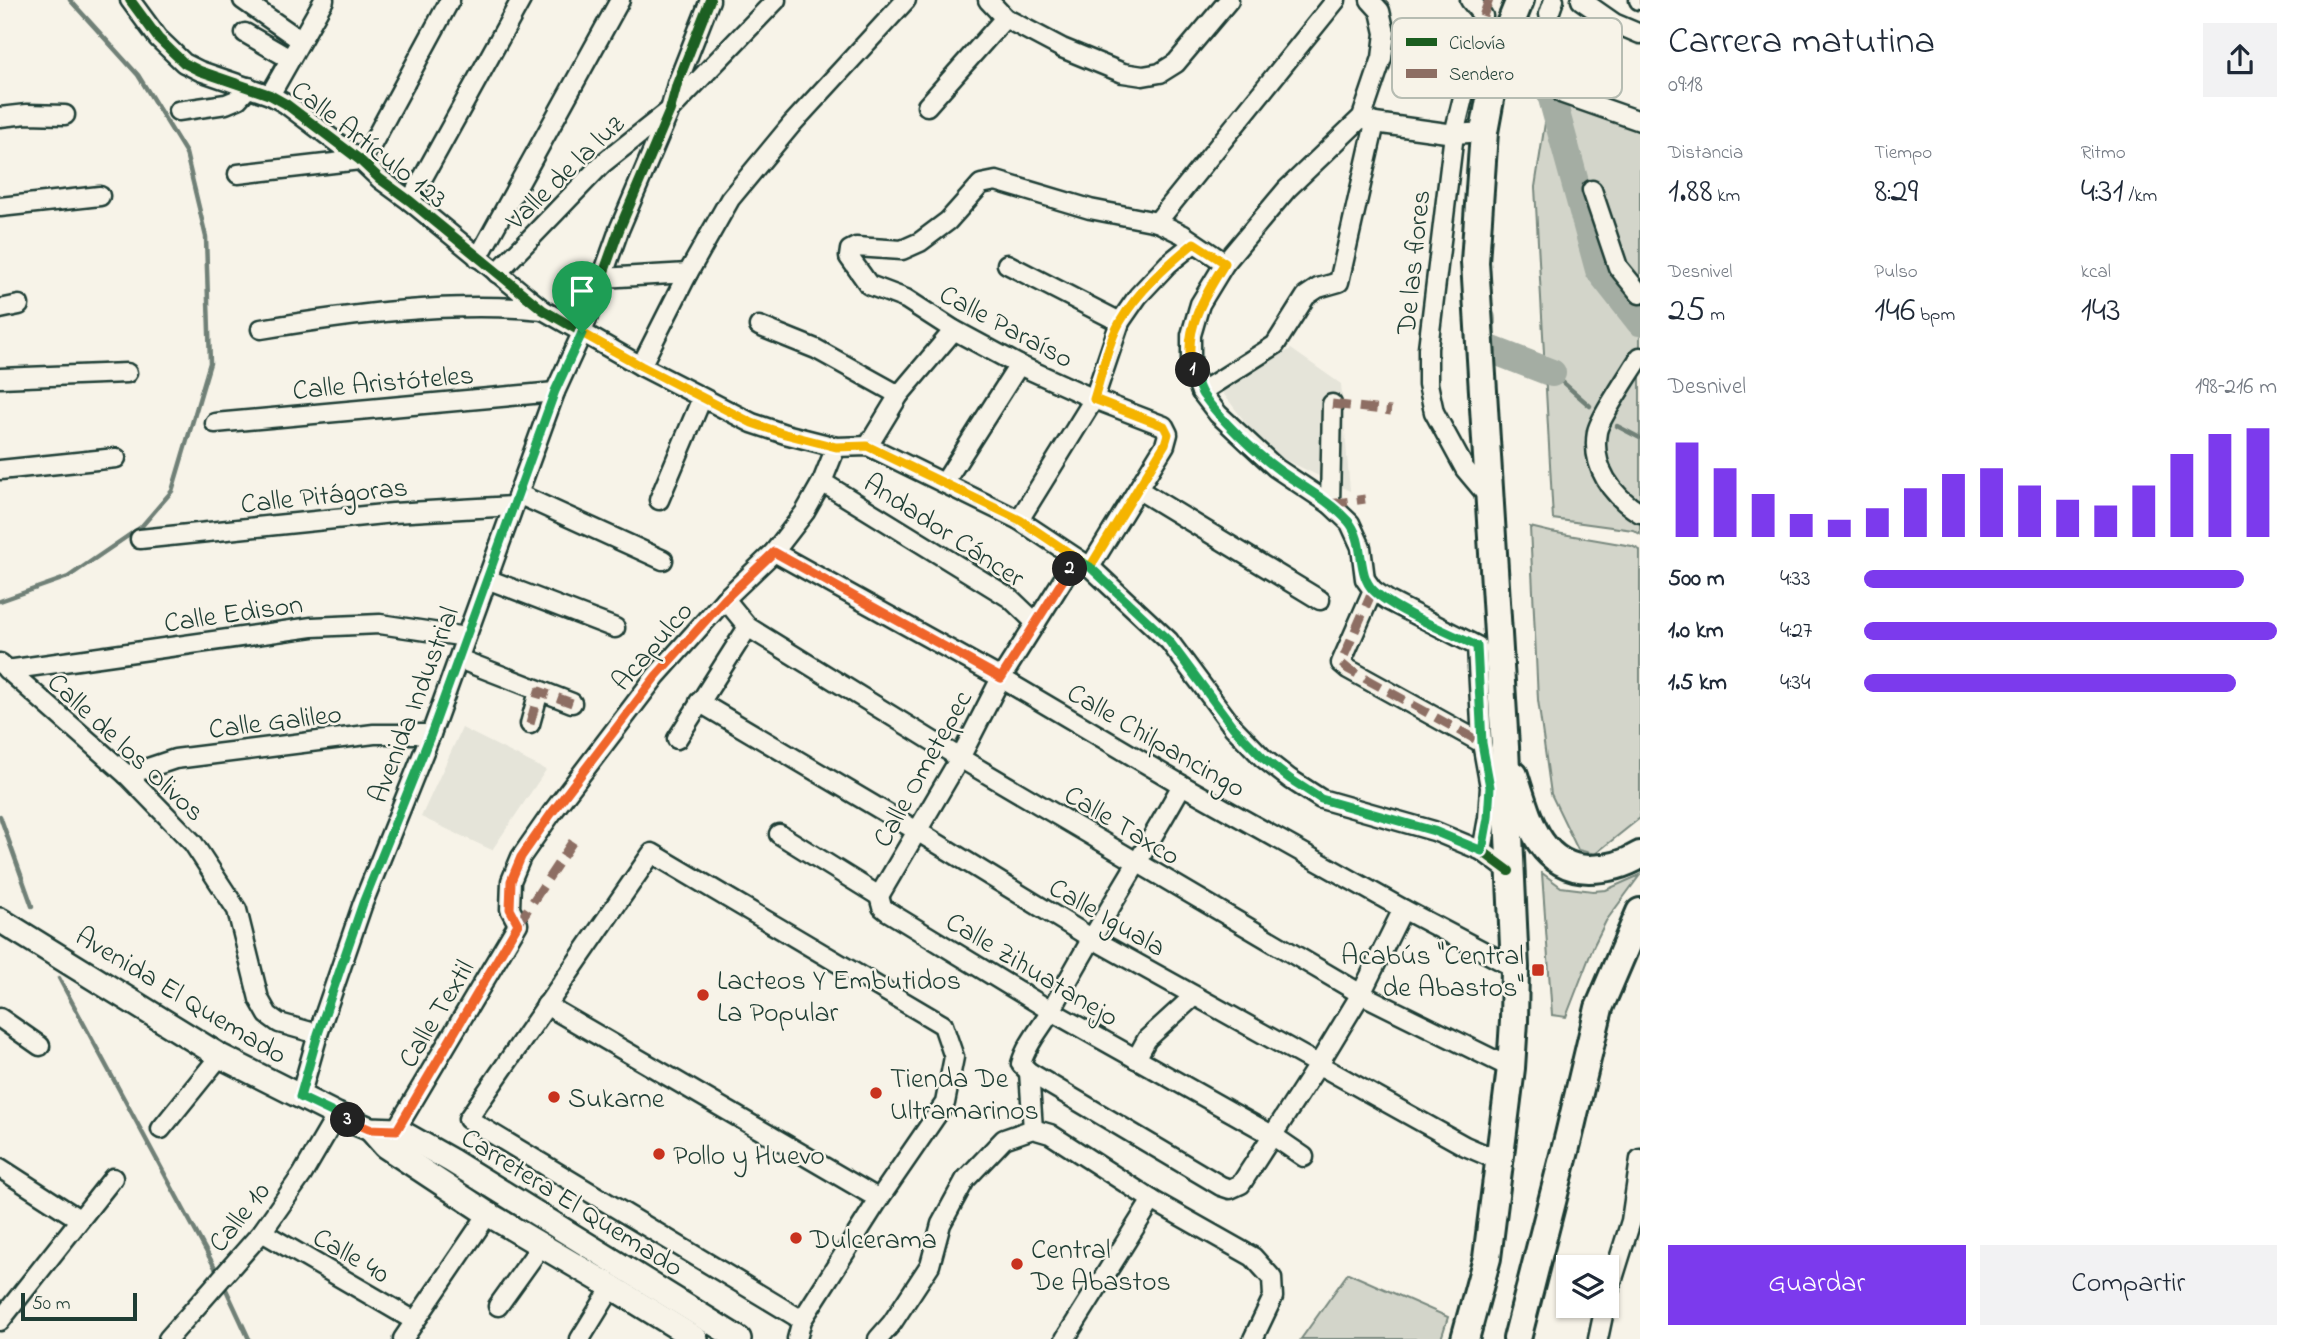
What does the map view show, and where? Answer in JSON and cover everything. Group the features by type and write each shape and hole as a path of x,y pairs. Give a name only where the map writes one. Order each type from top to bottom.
{"highway":[{"path":"1513,18 1520,0"},
{"path":"1465,1339 1487,1258 1511,1068 1515,968 1509,871 1494,745 1491,500 1475,262 1484,132 1490,98"},
{"path":"1494,745 1541,844 1554,858 1575,869 1604,869 1629,862 1640,855"},
{"path":"1517,1339 1599,1008 1640,912"}],"main road":[{"name":"Avenida El Quemado","path":"0,921 220,1056 337,1115"},
{"name":"Carretera El Quemado","path":"337,1115 452,1161 739,1339"},
{"name":"Carretera El Quemado","path":"391,1138 488,1214 612,1287 689,1338"}],"street":[{"name":"Calle Artículo 123","path":"130,0 158,38 184,63 270,95 286,104 360,160 543,310 641,366 752,423 836,447 867,446"},
{"path":"243,0 300,40"},
{"path":"270,95 324,0"},
{"path":"238,174 360,160 372,146 450,0"},
{"path":"410,201 521,0"},
{"path":"478,258 620,0"},
{"path":"670,110 710,0"},
{"path":"670,110 776,0"},
{"path":"641,366 688,273 730,199 792,124 906,0"},
{"path":"988,0 1005,18 1062,48 1123,73 1143,76 1160,73 1176,63 1229,0"},
{"path":"1225,263 1182,234 1157,222 1336,0"},
{"path":"1202,392 1275,345 1306,296 1318,288 1339,282 1385,33 1380,11 1370,0"},
{"name":"De las flores","path":"1470,0 1483,18"},
{"path":"1580,0 1607,18"},
{"path":"927,106 1005,18"},
{"path":"1622,26 1640,34"},
{"path":"245,33 290,59"},
{"path":"177,111 226,104 238,99 249,87"},
{"name":"De las flores","path":"1463,98 1454,134 1428,348 1428,384 1434,412 1465,469 1491,500"},
{"path":"1574,98 1640,121"},
{"name":"Valle de la luz","path":"497,273 601,164 670,110"},
{"name":"Avenida Industrial","path":"300,1097 318,1034 363,903 431,734 555,391 582,333 619,230 670,110"},
{"path":"0,117 27,114 65,115"},
{"path":"1482,851 1488,818 1494,745 1477,646 1409,612 1373,590 1365,579 1361,547 1350,523 1330,504 1276,468 1218,414 1202,392 1191,366 1191,335 1200,304 1225,263 1287,189 1368,120 1454,134 1484,132"},
{"name":"Calle Paraíso","path":"1083,563 1139,490 1165,444 1168,434 1164,426 1094,399 1019,365 954,330 906,299 869,285 849,257 850,250 856,247 902,250 920,242 948,221 981,184 996,181 1090,209 1157,222"},
{"path":"1592,190 1618,267 1640,294"},
{"path":"0,207 100,196"},
{"path":"1020,520 1094,399 1120,322 1138,296 1168,264 1194,243"},
{"path":"1007,264 1120,322"},
{"path":"601,278 688,273"},
{"path":"0,309 19,306"},
{"path":"261,329 349,315 503,306 543,310"},
{"path":"759,326 816,349 899,395"},
{"path":"954,330 899,395 867,446 1020,520 1083,563 1169,641 1233,727 1263,758 1290,779 1321,799 1434,831 1482,851 1509,871"},
{"path":"1640,357 1597,430 1597,454 1607,484 1626,505 1640,513"},
{"path":"944,483 1019,365"},
{"path":"0,378 127,373"},
{"name":"Calle Aristóteles","path":"215,423 555,391"},
{"path":"659,500 702,398"},
{"path":"1330,504 1332,404"},
{"name":"Acapulco","path":"518,924 510,909 511,881 521,857 656,676 725,599 774,552 804,512 822,482 836,447"},
{"path":"0,470 116,458"},
{"name":"Andador Cáncer","path":"822,482 1010,598 1036,623"},
{"path":"1139,490 1320,600"},
{"path":"515,500 663,561"},
{"name":"Calle Pitágoras","path":"140,539 515,500"},
{"name":"Calle Chilpancingo","path":"774,552 1001,678 1182,785 1403,909 1515,968"},
{"name":"Calle Ometepec","path":"879,897 960,758 1001,678 1036,623 1083,563"},
{"path":"487,579 614,628"},
{"path":"1373,590 1341,663 1494,745"},
{"name":"Calle Taxco","path":"725,599 748,627 960,758 1362,994 1511,1068"},
{"name":"Calle Edison","path":"3,667 312,627 380,624 466,637"},
{"path":"677,739 748,627"},
{"path":"459,659 572,703"},
{"name":"Calle de los Olivos","path":"3,667 127,775 193,843 237,910 259,999 268,1015 279,1023 318,1034"},
{"path":"530,724 539,691"},
{"name":"Calle Iguala","path":"699,702 1091,938 1465,1146 1500,1161"},
{"name":"Calle Galileo","path":"127,775 175,759 374,734 431,734"},
{"path":"1033,1129 1024,1053 1052,1011 1091,938 1182,785"},
{"name":"Calle Zihuatanejo","path":"779,834 879,897 887,911 1052,1011 1272,1135 1304,1157"},
{"path":"797,1339 802,1320 878,1199 945,1104 954,1057 943,1025 652,853 468,1119 802,1320"},
{"path":"1025,1068 1230,1189 1241,1184 1362,994 1403,909"},
{"name":"Calle Textil","path":"391,1138 518,924"},
{"path":"1136,1059 1147,1038 1194,996"},
{"path":"546,1005 878,1199"},
{"path":"0,1018 40,1046"},
{"path":"161,1129 220,1056"},
{"name":"Calle 10","path":"168,1339 262,1232 302,1175 337,1115"},
{"path":"878,1339 930,1265 941,1223 965,1180 1004,1139 1033,1129 1049,1134 1152,1200 1253,1257 1272,1278 1273,1297 1253,1339"},
{"path":"1619,1261 1631,1221 1640,1159"},
{"path":"0,1168 79,1219"},
{"path":"2,1316 113,1178"},
{"path":"1065,1339 1152,1200"},
{"path":"1631,1221 1640,1205"},
{"path":"404,1339 488,1214"},
{"name":"Calle 40","path":"262,1232 415,1321"},
{"path":"498,1306 541,1246"},
{"path":"580,1339 612,1287"},
{"path":"1598,1339 1603,1318"}],"shaded area":[{"path":"1549,98 1568,98 1640,126 1640,534 1633,530 1553,519 1535,187"},
{"path":"1291,349 1341,384 1350,491 1267,451 1223,393 1223,386"},
{"path":"1530,527 1632,546 1640,550 1640,818 1595,854 1578,850 1551,794 1538,700"},
{"path":"462,728 546,770 492,850 421,817"},
{"path":"1542,873 1561,887 1593,891 1606,890 1640,875 1606,921 1566,1017 1552,1015"},
{"path":"1348,1273 1448,1317 1441,1339 1301,1339"}],"waterway":[{"path":"0,601 68,577 141,527 172,491 210,363 206,237 186,153 138,75 70,0"},
{"path":"1552,98 1599,270 1640,322"},
{"path":"1482,319 1482,346 1552,373"},
{"path":"1552,373 1590,406"},
{"path":"1617,426 1640,438"},
{"path":"0,816 32,906"},
{"path":"59,978 219,1275"},
{"path":"223,1283 249,1339"}],"marked path":[{"path":"1483,16 1489,0"},
{"path":"1332,404 1391,411"},
{"path":"1330,504 1365,499"},
{"path":"1373,590 1341,663 1482,743"},
{"path":"530,724 539,691 572,703"},
{"path":"518,924 577,835"}],"cycle path":[{"path":"130,0 158,38 184,63 270,95 286,104 360,160 543,310 641,366 752,423 836,447 868,446 1019,520 1090,567 1169,641 1233,727 1263,758 1290,779 1321,799 1434,831 1482,851 1509,871"},
{"path":"300,1097 318,1034 363,903 431,734 555,392 582,333 619,230 670,110 677,84 710,0"}],"place":[{"name":"Acabús \"Central de Abastos\"","path":"1538,970"},
{"name":"Lacteos Y Embutidos La Popular","path":"703,995"},
{"name":"Tienda De Ultramarinos","path":"876,1093"},
{"name":"Sukarne","path":"554,1097"},
{"name":"Pollo y Huevo","path":"659,1154"},
{"name":"Dulcerama","path":"796,1238"},
{"name":"Central De Abastos","path":"1017,1264"}],"route":[{"path":"582,333 555,391 431,734 363,903 318,1034 300,1097 369,1129 397,1130 518,924 510,909 511,881 521,857 656,676 725,599 774,552 1001,678 1076,559 1090,567 1169,641 1233,727 1263,758 1290,779 1321,799 1434,831 1482,851 1490,787 1482,743 1477,646 1373,590 1365,579 1361,547 1350,523 1330,504 1276,468 1218,414 1202,392 1191,366 1191,335 1200,304 1225,263 1194,243 1168,264 1138,296 1115,333 1094,399 1164,426 1168,434 1139,490 1090,567 1020,520 867,446 836,447 752,423 582,333"}]}
